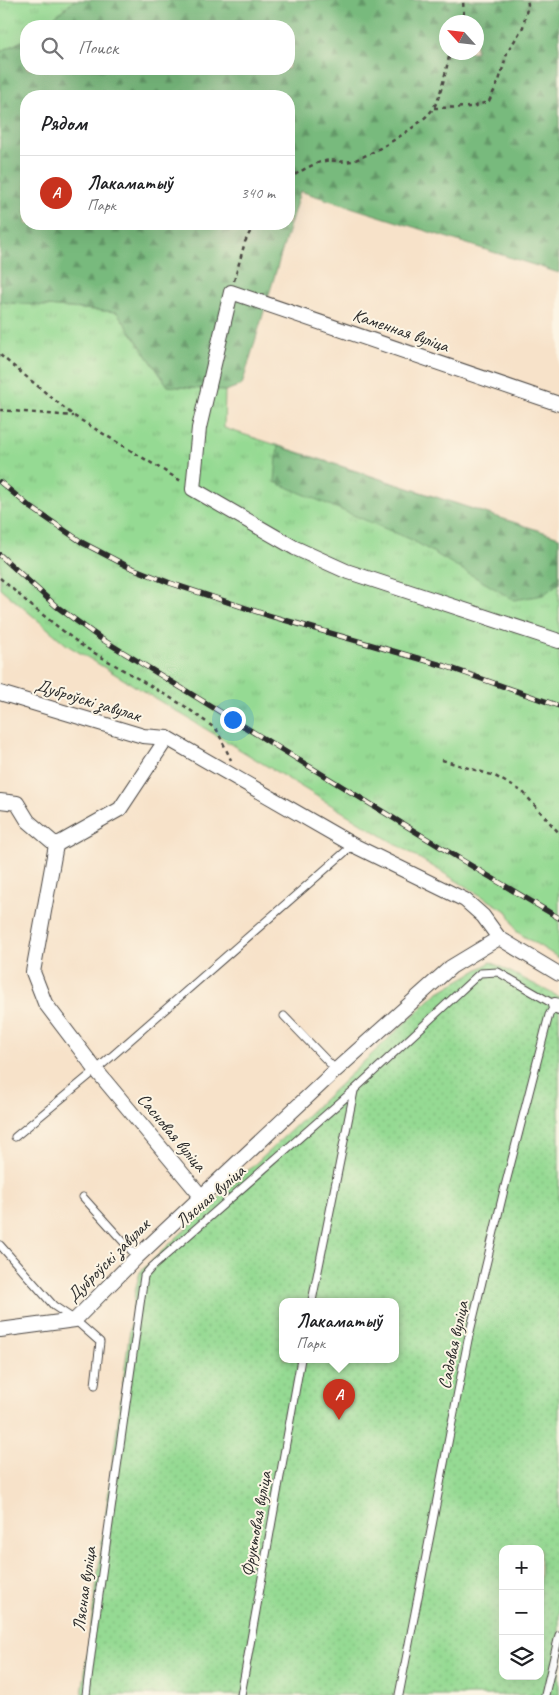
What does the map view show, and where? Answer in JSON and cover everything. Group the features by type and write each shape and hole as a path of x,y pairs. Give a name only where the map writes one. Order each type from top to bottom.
{"street":[{"name":"Каменная вуліца","path":"231,292 559,404"},
{"path":"231,292 199,428 193,488 295,548 346,572 559,641"},
{"name":"Дуброўскі завулак","path":"0,693 143,736 167,738"},
{"path":"0,801 17,803 28,821 56,845 120,809 167,738 353,845 465,900 483,916 499,938 559,974"},
{"name":"Сасновая вуліца","path":"56,845 33,972 46,1003 96,1070 201,1196 336,1070 451,967 499,938"},
{"name":"Дуброўскі завулак","path":"0,1330 75,1320 201,1196"}],"lane":[{"path":"14,1137 96,1070 353,845"},
{"name":"Лясная вуліца","path":"86,1695 144,1276 354,1090 480,973 498,972 557,1007"},
{"name":"Садовая вуліца","path":"399,1695 468,1340 549,1014 557,1007"},
{"path":"284,1016 336,1070"},
{"path":"313,1298 354,1090"},
{"path":"83,1197 137,1257"},
{"path":"0,1245 54,1306 75,1320 100,1342 95,1385"},
{"name":"Фруктовая вуліца","path":"240,1695 300,1363"},
{"path":"545,1695 559,1634"}],"path":[{"path":"463,0 464,15"},
{"path":"434,108 473,107 490,101 499,81 506,53 524,27 527,0"},
{"path":"295,175 324,160 351,161 392,142 420,122 434,108 449,60"},
{"path":"231,292 245,242 251,230"},
{"path":"0,355 74,416 193,488"},
{"path":"0,410 74,416"},
{"path":"0,578 81,645 186,707 217,730 242,781"},
{"path":"442,760 495,776 523,792 559,833"}],"green space":[{"path":"0,0 75,0 50,20 20,20 20,42 0,52"},
{"path":"75,0 559,0 559,273 300,191 295,208 295,90 20,90 20,230 288,230 242,385 225,391 168,386 117,312 0,302 0,52 20,42 20,75 295,75 295,20 50,20"},
{"path":"0,302 117,312 168,386 225,391 224,428 559,537 559,958 517,932 508,912 67,645 0,588"},
{"path":"278,446 559,537 559,583 543,595 514,600 412,540 275,482"},
{"path":"491,962 559,997 559,1695 82,1695 135,1291 140,1272 437,993"}],"railway":[{"path":"0,482 29,506 83,543 127,566 170,583 267,615 445,666 559,706"},
{"path":"0,555 56,606 100,638 559,918"}],"place":[{"name":"Лакаматыў","path":"339,1420"}]}
